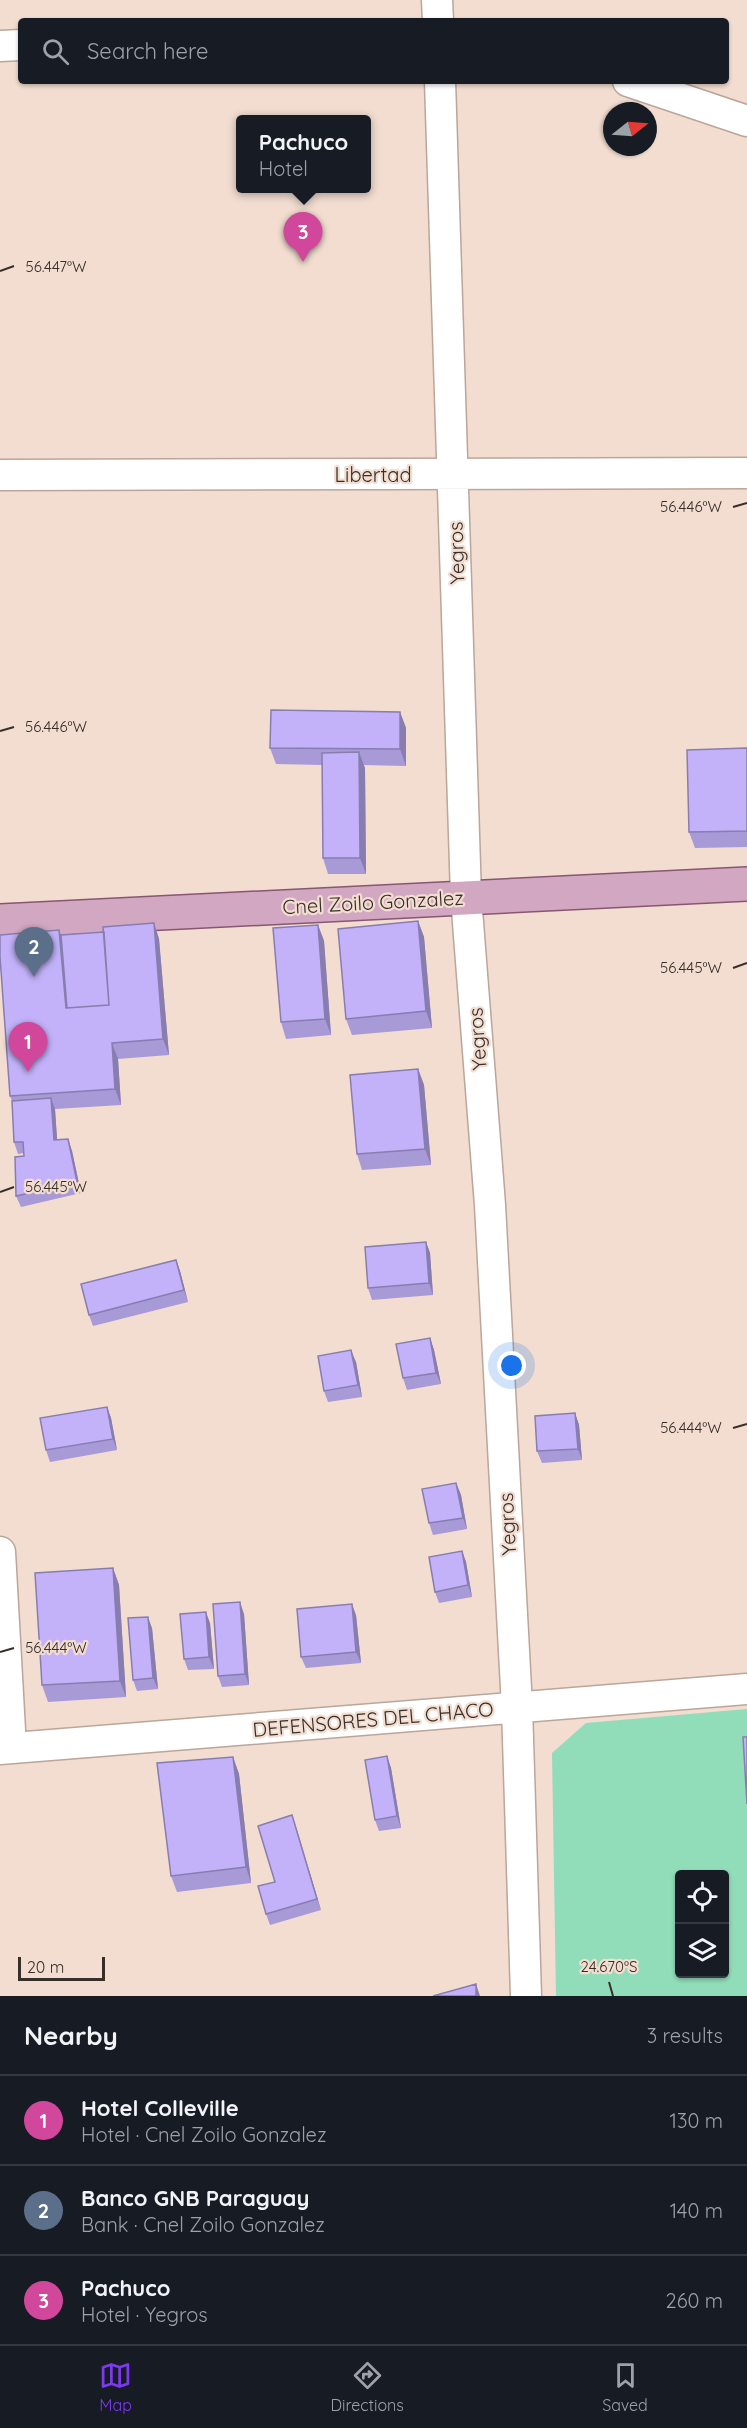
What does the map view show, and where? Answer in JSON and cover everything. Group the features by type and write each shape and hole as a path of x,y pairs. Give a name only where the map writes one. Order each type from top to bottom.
{"main road":[{"name":"Cnel Zoilo Gonzalez","path":"0,921 747,884"}],"street":[{"path":"437,0 438,18"},
{"path":"0,46 18,45"},
{"name":"Yegros","path":"440,84 466,897 490,1205 517,1707 526,1996"},
{"path":"637,84 747,121"},
{"name":"Libertad","path":"0,475 747,473"},
{"path":"0,1552 5,1748"},
{"name":"DEFENSORES DEL CHACO","path":"5,1748 747,1689"}],"green space":[{"path":"747,1709 747,1996 556,1996 552,1753 586,1723"}],"building":[{"path":"271,710 400,712 400,749 270,748"},
{"path":"747,748 747,831 689,832 687,750"},
{"path":"359,752 360,858 323,858 322,753"},
{"path":"418,921 426,1011 346,1019 338,929"},
{"path":"154,923 163,1039 112,1043 115,1089 10,1096 0,935 59,930 66,1008 109,1005 103,927"},
{"path":"318,925 325,1019 281,1022 273,928"},
{"path":"104,932 109,1005 67,1008 61,935"},
{"path":"418,1069 425,1149 357,1154 350,1075"},
{"path":"51,1098 54,1140 68,1139 77,1182 16,1196 15,1157 24,1156 23,1142 14,1142 12,1101"},
{"path":"426,1242 429,1283 368,1288 365,1247"},
{"path":"176,1260 184,1290 89,1315 81,1284"},
{"path":"430,1338 436,1373 403,1378 396,1344"},
{"path":"351,1350 358,1385 324,1391 318,1356"},
{"path":"107,1407 113,1439 46,1450 40,1418"},
{"path":"575,1413 578,1449 537,1451 535,1416"},
{"path":"456,1483 463,1518 429,1523 422,1489"},
{"path":"462,1551 468,1585 435,1592 429,1557"},
{"path":"113,1568 120,1681 42,1685 35,1573"},
{"path":"240,1602 245,1674 218,1676 213,1604"},
{"path":"352,1604 356,1652 301,1657 297,1609"},
{"path":"206,1612 209,1657 184,1659 180,1614"},
{"path":"148,1617 153,1678 133,1680 128,1618"},
{"path":"743,1737 747,1737 747,1804"},
{"path":"387,1756 397,1816 375,1820 365,1760"},
{"path":"233,1757 246,1867 171,1876 157,1763"},
{"path":"292,1815 317,1899 266,1914 258,1886 275,1882 258,1826"},
{"path":"476,1984 476,1996 433,1996"}],"place":[{"name":"Pachuco","path":"303,262"},
{"name":"Banco GNB Paraguay","path":"34,977"},
{"name":"Hotel Colleville","path":"28,1072"}]}
